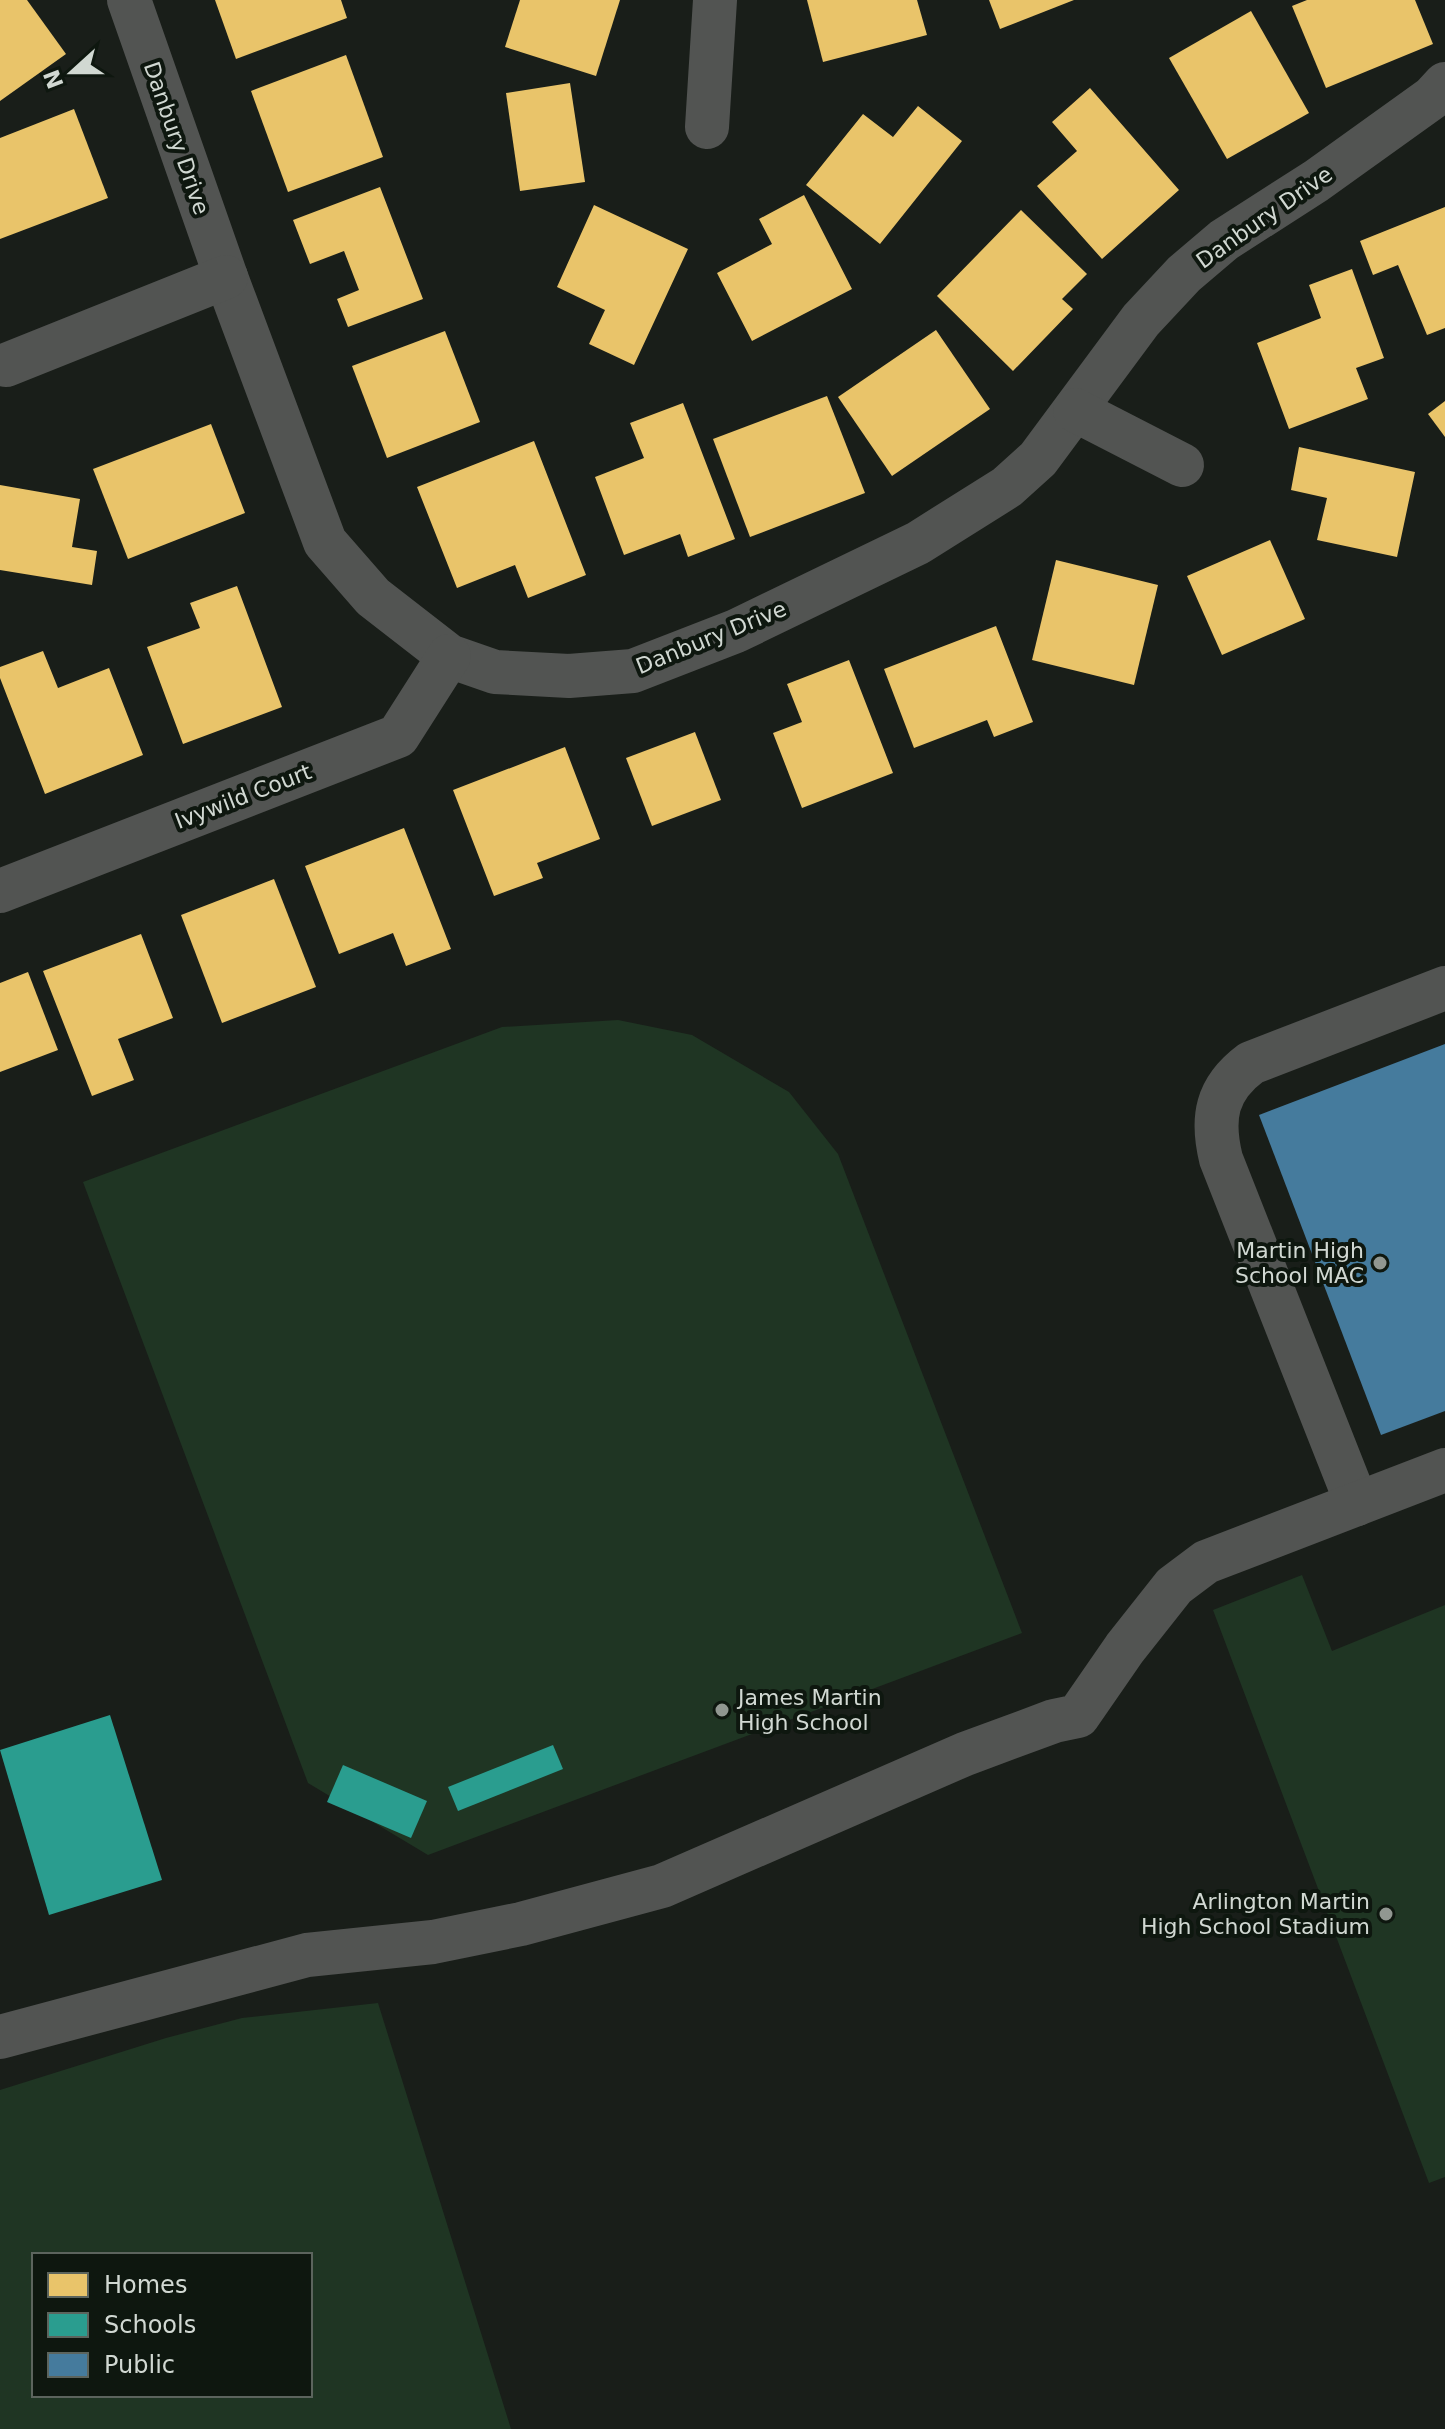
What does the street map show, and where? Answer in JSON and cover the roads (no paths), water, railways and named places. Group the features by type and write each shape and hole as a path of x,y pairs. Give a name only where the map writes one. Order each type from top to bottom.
{"street":[{"name":"Danbury Drive","path":"129,0 226,277 325,542 373,597 449,656 495,672 569,676 633,671 736,631 918,543 1007,487 1038,459 1141,320 1184,274 1224,240 1316,181 1433,97 1445,84"},
{"path":"707,127 715,0"},
{"path":"6,365 226,277"},
{"path":"1075,410 1182,465"},
{"name":"Ivywild Court","path":"0,891 398,736 449,656"},
{"path":"1357,1504 1221,1159 1214,1130 1224,1092 1236,1074 1251,1063 1445,988"},
{"path":"0,2037 307,1955 433,1942 521,1924 662,1886 965,1754 1054,1721 1078,1716 1125,1648 1174,1586 1206,1562 1445,1470"}],"place":[{"name":"Martin High School MAC","path":"1380,1263"},
{"name":"James Martin High School","path":"722,1710"},
{"name":"Arlington Martin High School Stadium","path":"1386,1914"}]}
